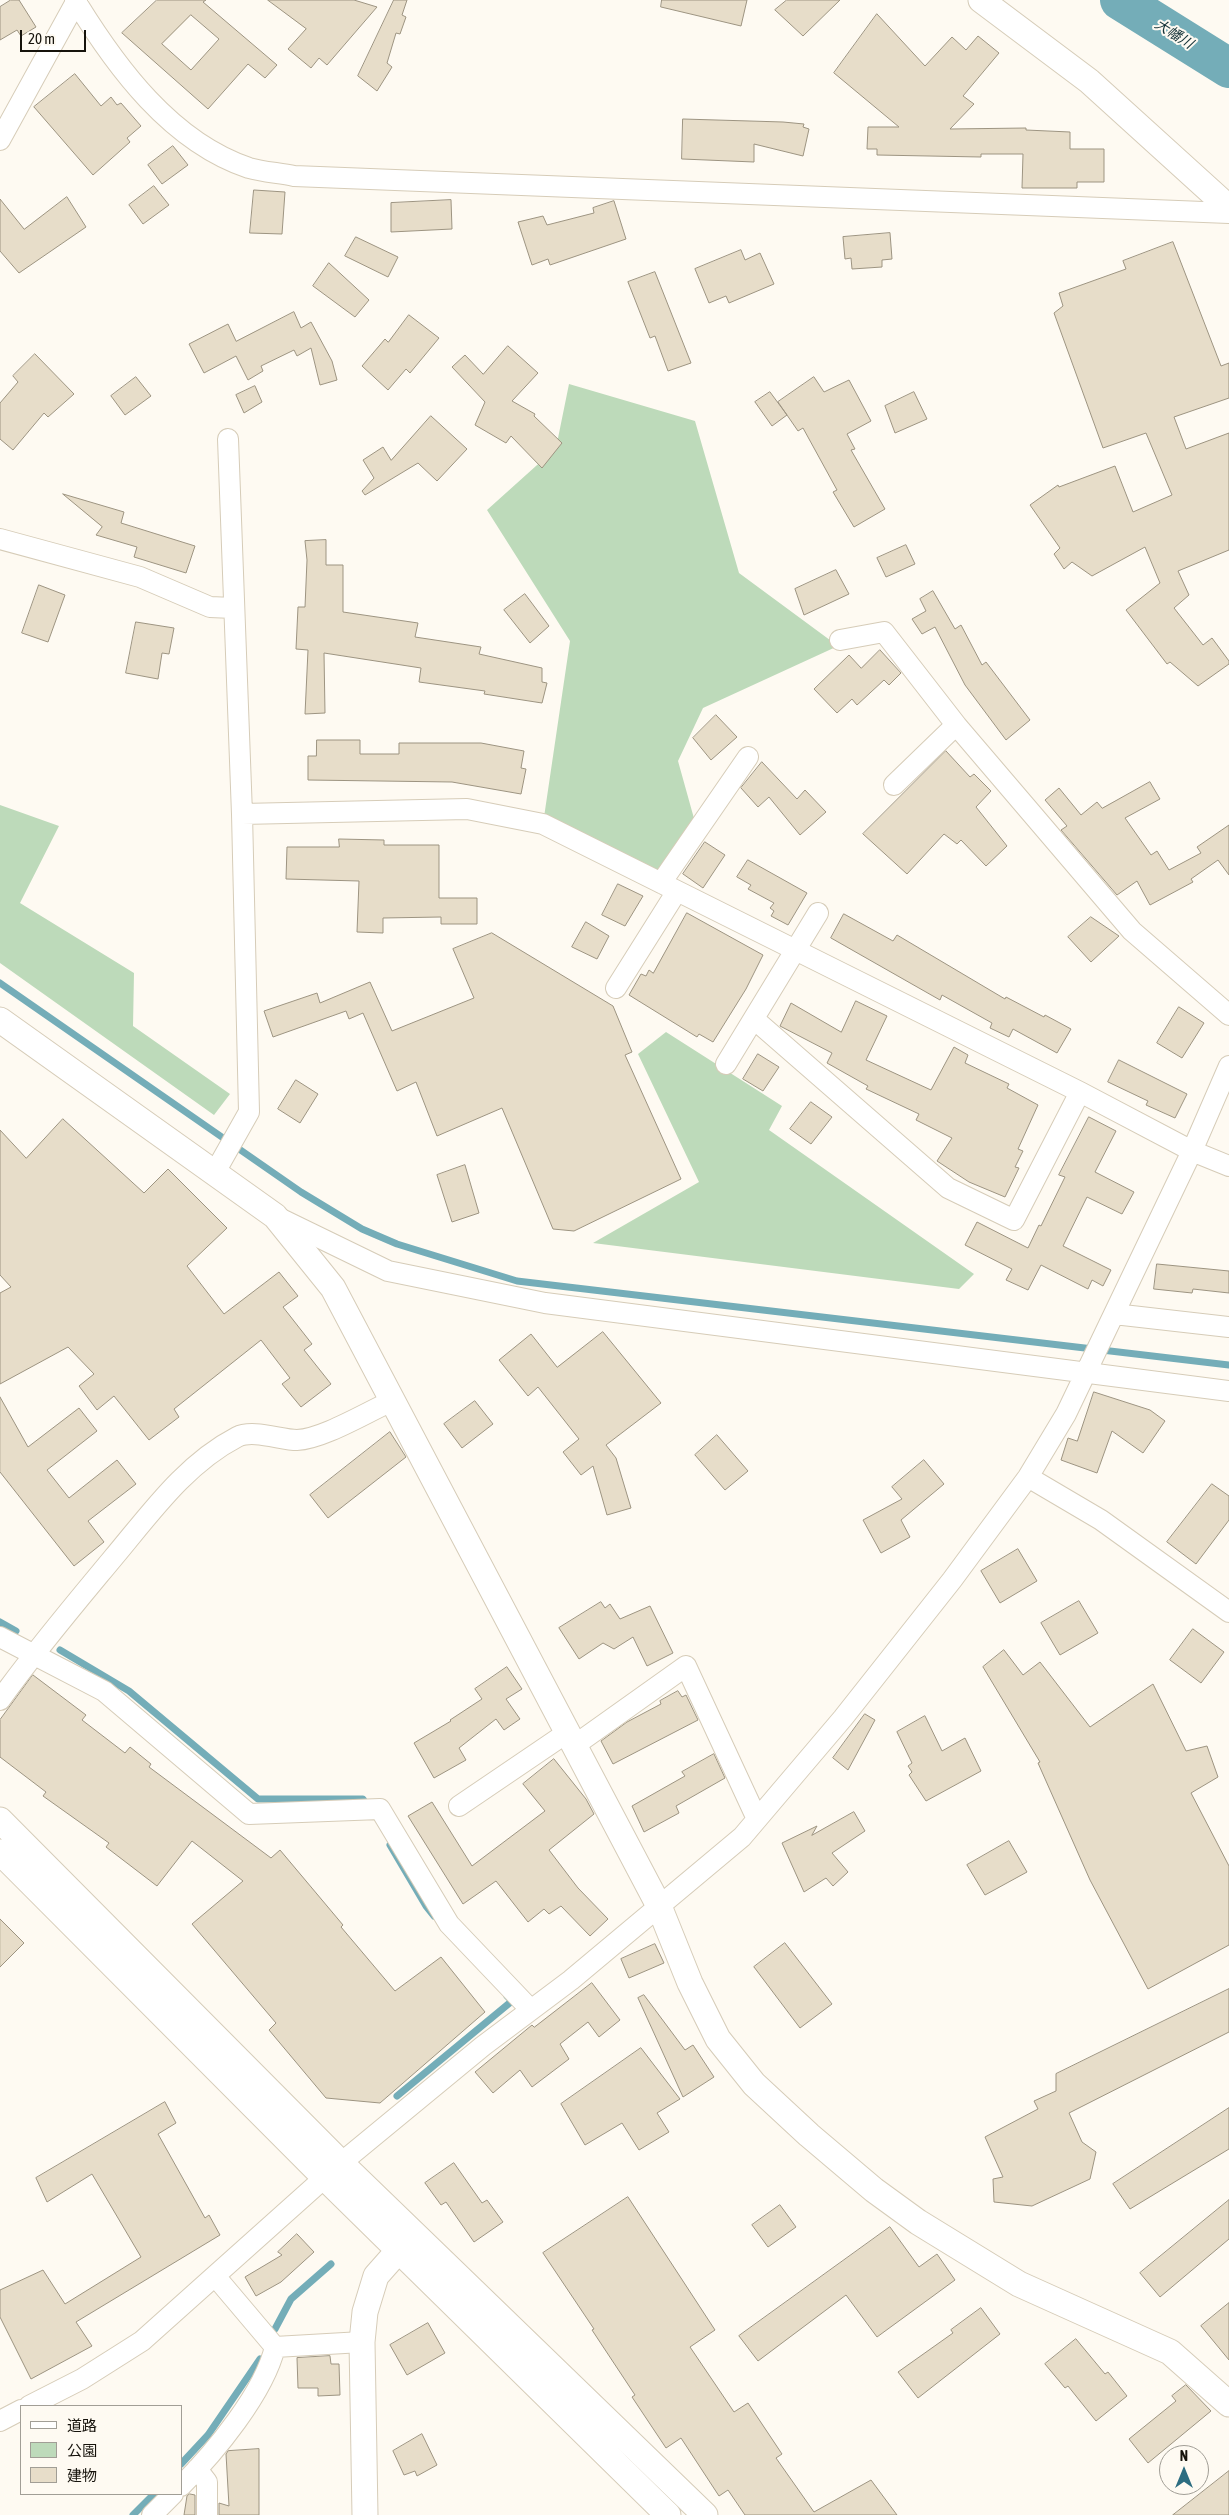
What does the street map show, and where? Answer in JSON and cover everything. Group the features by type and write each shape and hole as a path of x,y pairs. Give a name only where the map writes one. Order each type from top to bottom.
{"street":[{"path":"980,0 1089,81 1229,208"},
{"path":"0,140 76,1 121,69 148,99 182,129 218,155 250,168 294,176 1229,213"},
{"path":"219,1165 249,1112 242,814 228,439"},
{"path":"0,539 140,577 210,607 233,608"},
{"path":"840,640 884,632 956,725 1132,931 1229,1016"},
{"path":"894,785 956,725"},
{"path":"616,988 669,887 748,757"},
{"path":"242,814 467,809 543,824 1080,1092 1192,1151 1229,1166"},
{"path":"726,1064 818,913"},
{"path":"754,1019 948,1188 1014,1220 1080,1092"},
{"path":"0,1020 219,1165 275,1216 332,1288 572,1738 659,1906 690,1983 718,2040 754,2084 809,2135 874,2190 918,2222 1019,2284 1170,2352 1229,2404"},
{"path":"31,2405 82,2379 142,2341 333,2170 483,2046 571,1980 742,1837 843,1718 952,1580 1028,1477 1066,1414 1192,1151 1229,1066"},
{"path":"275,1216 388,1270 545,1303 1086,1370 1229,1392"},
{"path":"1111,1321 1229,1327"},
{"path":"0,1700 32,1655 180,1479 211,1454 239,1436 270,1435 297,1440 316,1436 392,1401"},
{"path":"1028,1477 1101,1520 1229,1612"},
{"path":"0,1637 104,1691 250,1814 380,1809 449,1924 531,2010"},
{"path":"459,1806 686,1666 757,1818"},
{"path":"0,1820 333,2170 398,2250 668,2515"},
{"path":"0,1852 333,2170 705,2515"},
{"path":"365,2515 362,2342 365,2312 376,2276 398,2250"},
{"path":"215,2276 275,2347"},
{"path":"275,2347 362,2342"},
{"path":"182,2485 197,2470 242,2412 270,2366 275,2347"},
{"path":"0,2421 20,2411"},
{"path":"197,2470 206,2482 207,2515"},
{"path":"152,2515 172,2495"}],"green space":[{"path":"569,384 695,421 739,573 838,646 703,708 678,761 695,822 667,874 543,824 570,641 487,510 556,448"},
{"path":"0,805 59,826 20,903 134,973 133,1026 230,1094 214,1115 0,963"},
{"path":"666,1032 782,1106 769,1130 974,1274 959,1289 593,1243 699,1182 638,1054"}],"building":[{"path":"11,0 19,0 36,27 21,36 17,30 0,40 0,7"},
{"path":"157,0 206,0 203,2 277,65 265,78 248,64 208,109 122,33","holes":["191,15 219,39 191,70 162,44"]},
{"path":"268,0 354,0 377,7 327,65 319,58 311,68 288,49 306,29"},
{"path":"394,0 407,0 402,15 406,17 400,34 396,33 387,63 392,67 377,91 358,76"},
{"path":"662,0 747,0 741,26 661,7"},
{"path":"787,0 840,0 803,36 775,10"},
{"path":"877,14 925,66 952,37 966,50 978,36 999,53 963,96 974,104 950,129 1026,128 1026,130 1070,132 1070,149 1104,149 1104,182 1077,182 1077,188 1022,188 1023,154 981,154 981,157 877,155 877,149 867,149 868,127 899,127 834,73"},
{"path":"75,74 101,106 111,97 117,105 121,103 141,126 127,138 130,142 93,175 34,107"},
{"path":"683,119 783,122 804,124 803,127 809,129 803,156 754,144 754,162 682,159"},
{"path":"173,146 188,165 162,184 148,165"},
{"path":"154,186 169,205 143,224 129,205"},
{"path":"254,190 285,192 282,234 250,233"},
{"path":"67,197 86,227 19,273 0,251 0,199 24,229"},
{"path":"451,200 452,229 391,232 391,203"},
{"path":"614,201 626,239 550,265 548,259 532,265 518,222 543,216 547,225 594,213 593,208"},
{"path":"890,233 892,259 882,260 882,267 852,269 851,258 845,259 843,237"},
{"path":"356,237 398,257 388,277 345,256"},
{"path":"1173,242 1221,366 1229,363 1229,398 1174,417 1186,449 1229,433 1229,550 1178,571 1189,595 1174,608 1203,645 1212,638 1229,661 1229,664 1198,686 1170,662 1167,664 1126,610 1160,583 1145,547 1092,576 1072,562 1064,569 1054,554 1060,548 1030,505 1058,485 1059,487 1115,466 1133,512 1172,495 1146,433 1103,448 1054,313 1063,306 1059,293 1126,269 1123,261"},
{"path":"741,250 745,260 760,253 774,284 729,303 726,296 709,303 695,269"},
{"path":"329,263 369,300 355,317 313,286"},
{"path":"655,272 691,363 668,371 655,336 650,338 628,282"},
{"path":"294,312 301,328 311,322 332,361 337,380 320,385 311,348 297,356 294,350 261,366 263,371 248,380 236,356 204,373 189,344 228,324 236,341"},
{"path":"409,315 439,338 410,373 406,369 388,390 362,366 385,339 388,342"},
{"path":"508,346 538,373 512,401 535,414 534,416 562,443 542,468 511,436 506,443 475,425 485,402 452,367 465,355 483,374"},
{"path":"35,354 74,394 48,417 44,413 13,450 0,439 0,403 18,382 13,376"},
{"path":"136,377 151,396 125,415 111,396"},
{"path":"814,377 824,392 849,380 871,421 847,434 855,449 851,450 885,509 854,527 833,492 837,490 803,428 798,431 778,402"},
{"path":"255,386 262,402 244,413 236,395"},
{"path":"770,392 787,415 772,426 755,402"},
{"path":"914,392 927,419 895,433 885,406"},
{"path":"431,416 467,449 437,481 418,463 365,495 362,491 374,478 363,460 383,447 391,460"},
{"path":"63,494 124,512 121,523 195,546 186,573 134,557 137,547 96,535 102,527"},
{"path":"326,540 326,565 343,565 343,612 418,623 415,637 481,647 479,654 542,668 542,682 547,683 542,703 484,694 485,691 419,682 421,668 324,653 325,713 305,714 308,650 296,649 298,607 305,607 307,560 305,541"},
{"path":"906,545 915,564 886,577 877,558"},
{"path":"836,570 849,594 804,615 795,589"},
{"path":"39,585 65,595 48,642 22,633"},
{"path":"933,591 955,629 961,625 982,665 986,662 1030,720 1006,740 965,685 935,627 922,634 912,619 926,611 920,599"},
{"path":"525,594 549,626 530,643 504,610"},
{"path":"136,622 174,628 169,654 162,653 158,679 126,673"},
{"path":"880,650 901,673 889,685 884,680 857,705 852,699 837,713 814,689 849,655 861,668"},
{"path":"716,715 737,737 711,760 693,738"},
{"path":"317,740 360,740 360,754 399,754 399,743 481,743 524,751 521,768 526,769 521,794 452,782 308,780 308,756 316,756"},
{"path":"946,751 970,777 974,774 991,791 976,807 1007,846 986,866 961,840 957,844 944,834 907,874 863,834"},
{"path":"762,762 797,799 805,790 826,812 800,835 769,797 758,807 741,788"},
{"path":"1150,782 1160,799 1125,818 1151,855 1157,851 1169,870 1201,853 1197,847 1229,825 1229,875 1218,860 1191,879 1193,882 1150,905 1137,881 1117,895 1061,830 1067,826 1045,800 1059,788 1081,815 1097,802 1102,808"},
{"path":"339,839 384,840 384,845 439,845 439,898 477,898 477,924 441,924 441,917 383,918 383,933 357,932 359,881 286,879 287,847 339,847"},
{"path":"705,842 725,855 703,888 683,874"},
{"path":"748,860 807,893 788,925 771,916 774,911 770,908 774,903 748,889 751,885 737,877"},
{"path":"618,884 643,896 625,926 602,915"},
{"path":"687,913 763,955 746,989 713,1042 699,1034 697,1037 629,995 641,974 646,976 649,970 653,973"},
{"path":"844,914 893,941 897,935 1005,999 1006,997 1071,1029 1057,1053 1013,1029 1009,1037 990,1028 992,1023 942,995 940,1000 831,938"},
{"path":"1091,917 1119,936 1091,962 1068,937"},
{"path":"586,922 609,936 597,959 572,947"},
{"path":"492,933 613,1006 632,1052 625,1055 681,1179 574,1231 553,1229 502,1108 437,1136 416,1082 397,1091 363,1013 349,1019 346,1011 273,1037 264,1011 317,993 320,1003 370,982 392,1031 474,998 453,949"},
{"path":"856,1001 887,1016 866,1060 931,1090 954,1047 968,1055 965,1063 1009,1084 1007,1088 1038,1105 1018,1149 1023,1151 1015,1167 1019,1168 1005,1197 969,1182 937,1161 952,1138 916,1120 919,1114 866,1089 868,1086 827,1063 832,1053 780,1026 791,1003 841,1032"},
{"path":"1179,1007 1204,1023 1182,1058 1157,1043"},
{"path":"758,1054 779,1067 763,1091 743,1079"},
{"path":"1119,1060 1187,1094 1175,1118 1146,1105 1148,1101 1108,1082"},
{"path":"296,1080 318,1094 300,1123 278,1109"},
{"path":"811,1102 832,1117 811,1144 790,1129"},
{"path":"1089,1117 1116,1131 1095,1172 1134,1192 1122,1214 1087,1197 1063,1246 1111,1270 1103,1286 1092,1280 1088,1289 1041,1265 1028,1290 1006,1280 1012,1269 965,1245 977,1222 1028,1248 1065,1177 1059,1175"},
{"path":"63,1119 144,1193 168,1169 227,1228 187,1266 224,1314 279,1272 298,1296 283,1307 312,1344 304,1350 331,1384 301,1407 282,1384 290,1378 261,1340 174,1409 179,1417 149,1440 114,1396 97,1410 79,1386 94,1374 68,1347 0,1384 0,1293 11,1287 0,1275 0,1130 26,1158"},
{"path":"465,1165 479,1213 452,1222 437,1175"},
{"path":"1157,1264 1229,1271 1229,1293 1193,1289 1192,1293 1154,1289"},
{"path":"603,1332 661,1403 606,1445 616,1458 631,1508 607,1515 593,1466 581,1475 563,1452 579,1439 538,1387 528,1396 499,1360 531,1334 557,1367"},
{"path":"1094,1392 1150,1410 1165,1421 1143,1453 1112,1431 1097,1473 1061,1460 1068,1438 1077,1441"},
{"path":"0,1397 28,1447 79,1408 97,1431 47,1470 69,1498 117,1460 136,1484 88,1521 104,1542 74,1566 0,1472"},
{"path":"475,1401 493,1424 462,1448 444,1424"},
{"path":"390,1432 406,1457 328,1518 310,1495"},
{"path":"717,1435 748,1471 725,1490 695,1455"},
{"path":"924,1460 944,1484 901,1520 910,1537 881,1553 863,1520 902,1499 892,1487"},
{"path":"1212,1484 1229,1496 1229,1520 1196,1564 1167,1542"},
{"path":"1018,1549 1037,1581 1000,1603 981,1571"},
{"path":"1079,1601 1098,1633 1060,1655 1041,1623"},
{"path":"601,1602 605,1608 610,1604 620,1619 650,1606 673,1653 647,1666 633,1637 614,1649 603,1643 579,1659 559,1628"},
{"path":"1193,1629 1224,1652 1201,1683 1170,1660"},
{"path":"1004,1650 1023,1675 1040,1662 1090,1727 1153,1684 1186,1751 1207,1746 1218,1777 1191,1793 1229,1866 1229,1945 1148,1989 1090,1880 1038,1763 1040,1762 983,1667"},
{"path":"507,1667 522,1689 506,1699 520,1719 504,1730 496,1719 459,1748 466,1760 434,1778 414,1743 451,1721 482,1699 475,1689"},
{"path":"33,1675 86,1715 82,1720 125,1753 130,1747 151,1764 149,1767 271,1858 280,1850 395,1991 441,1957 485,2012 380,2103 326,2098 269,2030 276,2023 192,1924 243,1881 192,1841 157,1886 106,1847 109,1843 43,1796 46,1792 0,1757 0,1720"},
{"path":"678,1691 682,1697 686,1695 698,1720 613,1764 601,1741 627,1722 661,1704 660,1701"},
{"path":"865,1714 875,1720 848,1770 833,1758"},
{"path":"925,1716 942,1751 965,1738 981,1771 926,1801 909,1775 912,1772 908,1766 912,1763 897,1732"},
{"path":"714,1754 725,1778 676,1806 679,1813 644,1832 632,1806 685,1776 682,1772"},
{"path":"554,1759 586,1799 594,1814 549,1850 578,1888 608,1919 590,1936 561,1906 549,1914 544,1909 528,1922 496,1881 463,1904 408,1816 432,1802 472,1866 545,1811 523,1784"},
{"path":"854,1812 865,1831 832,1853 848,1872 833,1886 826,1878 804,1892 782,1843 817,1826 812,1835"},
{"path":"1009,1841 1027,1872 985,1895 967,1865"},
{"path":"0,1919 24,1943 0,1967"},
{"path":"785,1943 832,2004 800,2028 754,1967"},
{"path":"655,1944 664,1963 629,1978 621,1959"},
{"path":"592,1983 620,2020 599,2037 588,2022 560,2044 569,2059 532,2087 520,2070 493,2093 475,2072 532,2025 534,2027"},
{"path":"1229,1989 1229,2032 1069,2113 1082,2142 1096,2152 1090,2179 1032,2206 994,2202 993,2179 1003,2177 985,2137 1038,2109 1034,2101 1056,2091 1056,2074"},
{"path":"644,1995 685,2050 693,2045 714,2077 683,2097 638,1998"},
{"path":"641,2048 680,2099 657,2113 669,2132 639,2150 622,2123 585,2145 561,2104"},
{"path":"165,2102 176,2123 158,2134 205,2218 209,2215 220,2235 76,2322 92,2346 31,2379 0,2317 0,2290 43,2270 65,2304 141,2257 92,2174 47,2202 36,2178"},
{"path":"1229,2108 1229,2149 1130,2209 1113,2184"},
{"path":"454,2163 482,2203 487,2200 503,2222 474,2242 446,2202 441,2205 425,2183"},
{"path":"628,2197 715,2330 690,2347 734,2412 748,2403 782,2454 776,2458 814,2512 871,2480 897,2515 745,2515 728,2490 719,2496 681,2438 666,2448 632,2397 635,2395 592,2330 594,2329 543,2253"},
{"path":"1229,2200 1229,2239 1160,2297 1140,2273"},
{"path":"780,2205 796,2227 768,2247 752,2225"},
{"path":"890,2227 919,2267 937,2254 955,2280 877,2337 846,2295 758,2361 739,2336"},
{"path":"297,2234 314,2252 281,2282 256,2296 245,2277 282,2255 278,2252"},
{"path":"1229,2303 1229,2360 1201,2326"},
{"path":"981,2308 1000,2334 918,2398 898,2372 953,2333 951,2330"},
{"path":"428,2323 445,2353 407,2375 390,2345"},
{"path":"1076,2339 1105,2374 1108,2372 1127,2396 1096,2421 1068,2386 1065,2388 1045,2364"},
{"path":"330,2356 331,2364 339,2364 340,2395 318,2396 318,2388 298,2388 297,2358"},
{"path":"1186,2385 1211,2411 1170,2445 1159,2445 1159,2454 1148,2463 1129,2439 1176,2401 1172,2396"},
{"path":"422,2434 437,2465 417,2476 415,2471 404,2475 393,2451"},
{"path":"259,2449 259,2515 219,2515 219,2503 229,2506 226,2454 228,2451"},
{"path":"1229,2471 1229,2515 1173,2515 1198,2495 1209,2495 1209,2487"},
{"path":"190,2494 195,2495 195,2515 184,2515 187,2496"}],"waterway":[{"name":"大幡川","path":"1120,0 1229,68"},
{"path":"0,983 301,1192 362,1229 397,1244 517,1281 1229,1365"},
{"path":"0,1622 16,1631"},
{"path":"60,1650 129,1691 258,1799 363,1799 368,1807"},
{"path":"390,1845 426,1906 434,1916"},
{"path":"397,2096 512,2001 507,1996"},
{"path":"275,2329 291,2299 331,2264"},
{"path":"182,2463 208,2435 260,2359"},
{"path":"133,2515 153,2495"}]}
